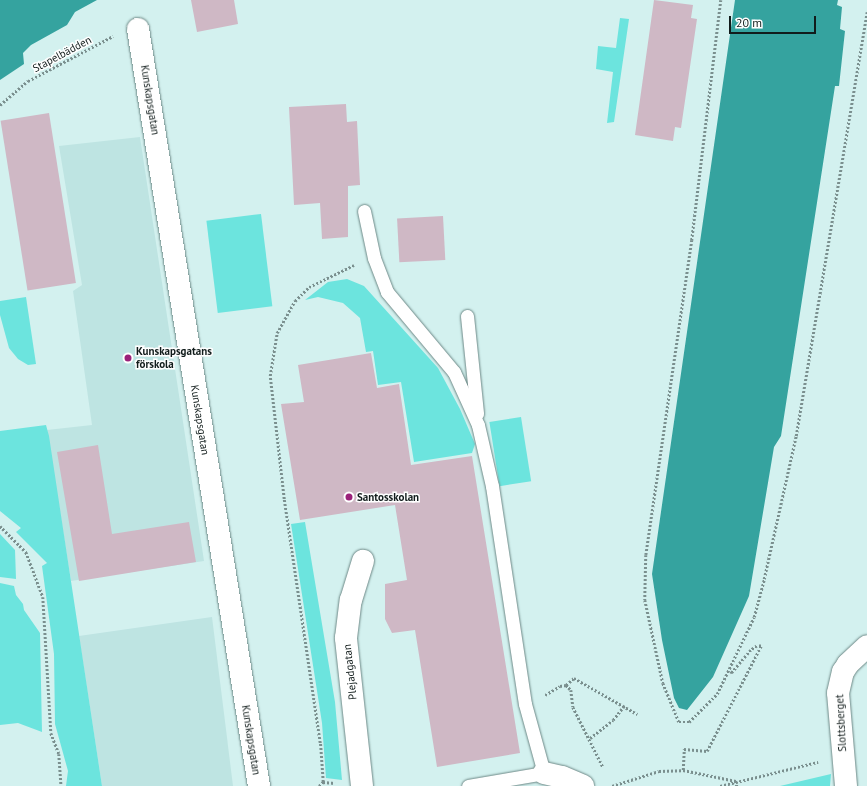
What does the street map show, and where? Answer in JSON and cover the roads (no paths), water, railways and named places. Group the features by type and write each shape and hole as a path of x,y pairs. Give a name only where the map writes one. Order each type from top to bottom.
{"street":[{"name":"Kunskapsgatan","path":"138,29 259,786"},
{"name":"Plejadgatan","path":"362,786 346,638 351,600 363,561"},
{"name":"Slottsberget","path":"846,786 838,705 840,680 848,664 867,646"},
{"path":"544,773 562,777 583,786"}],"lane":[{"path":"364,212 374,258 387,292 454,372 478,425"},
{"path":"467,316 478,425 492,486 525,704 544,773 468,786"}],"place":[{"name":"Kunskapsgatans förskola","path":"128,358"},
{"name":"Santosskolan","path":"349,497"}]}
